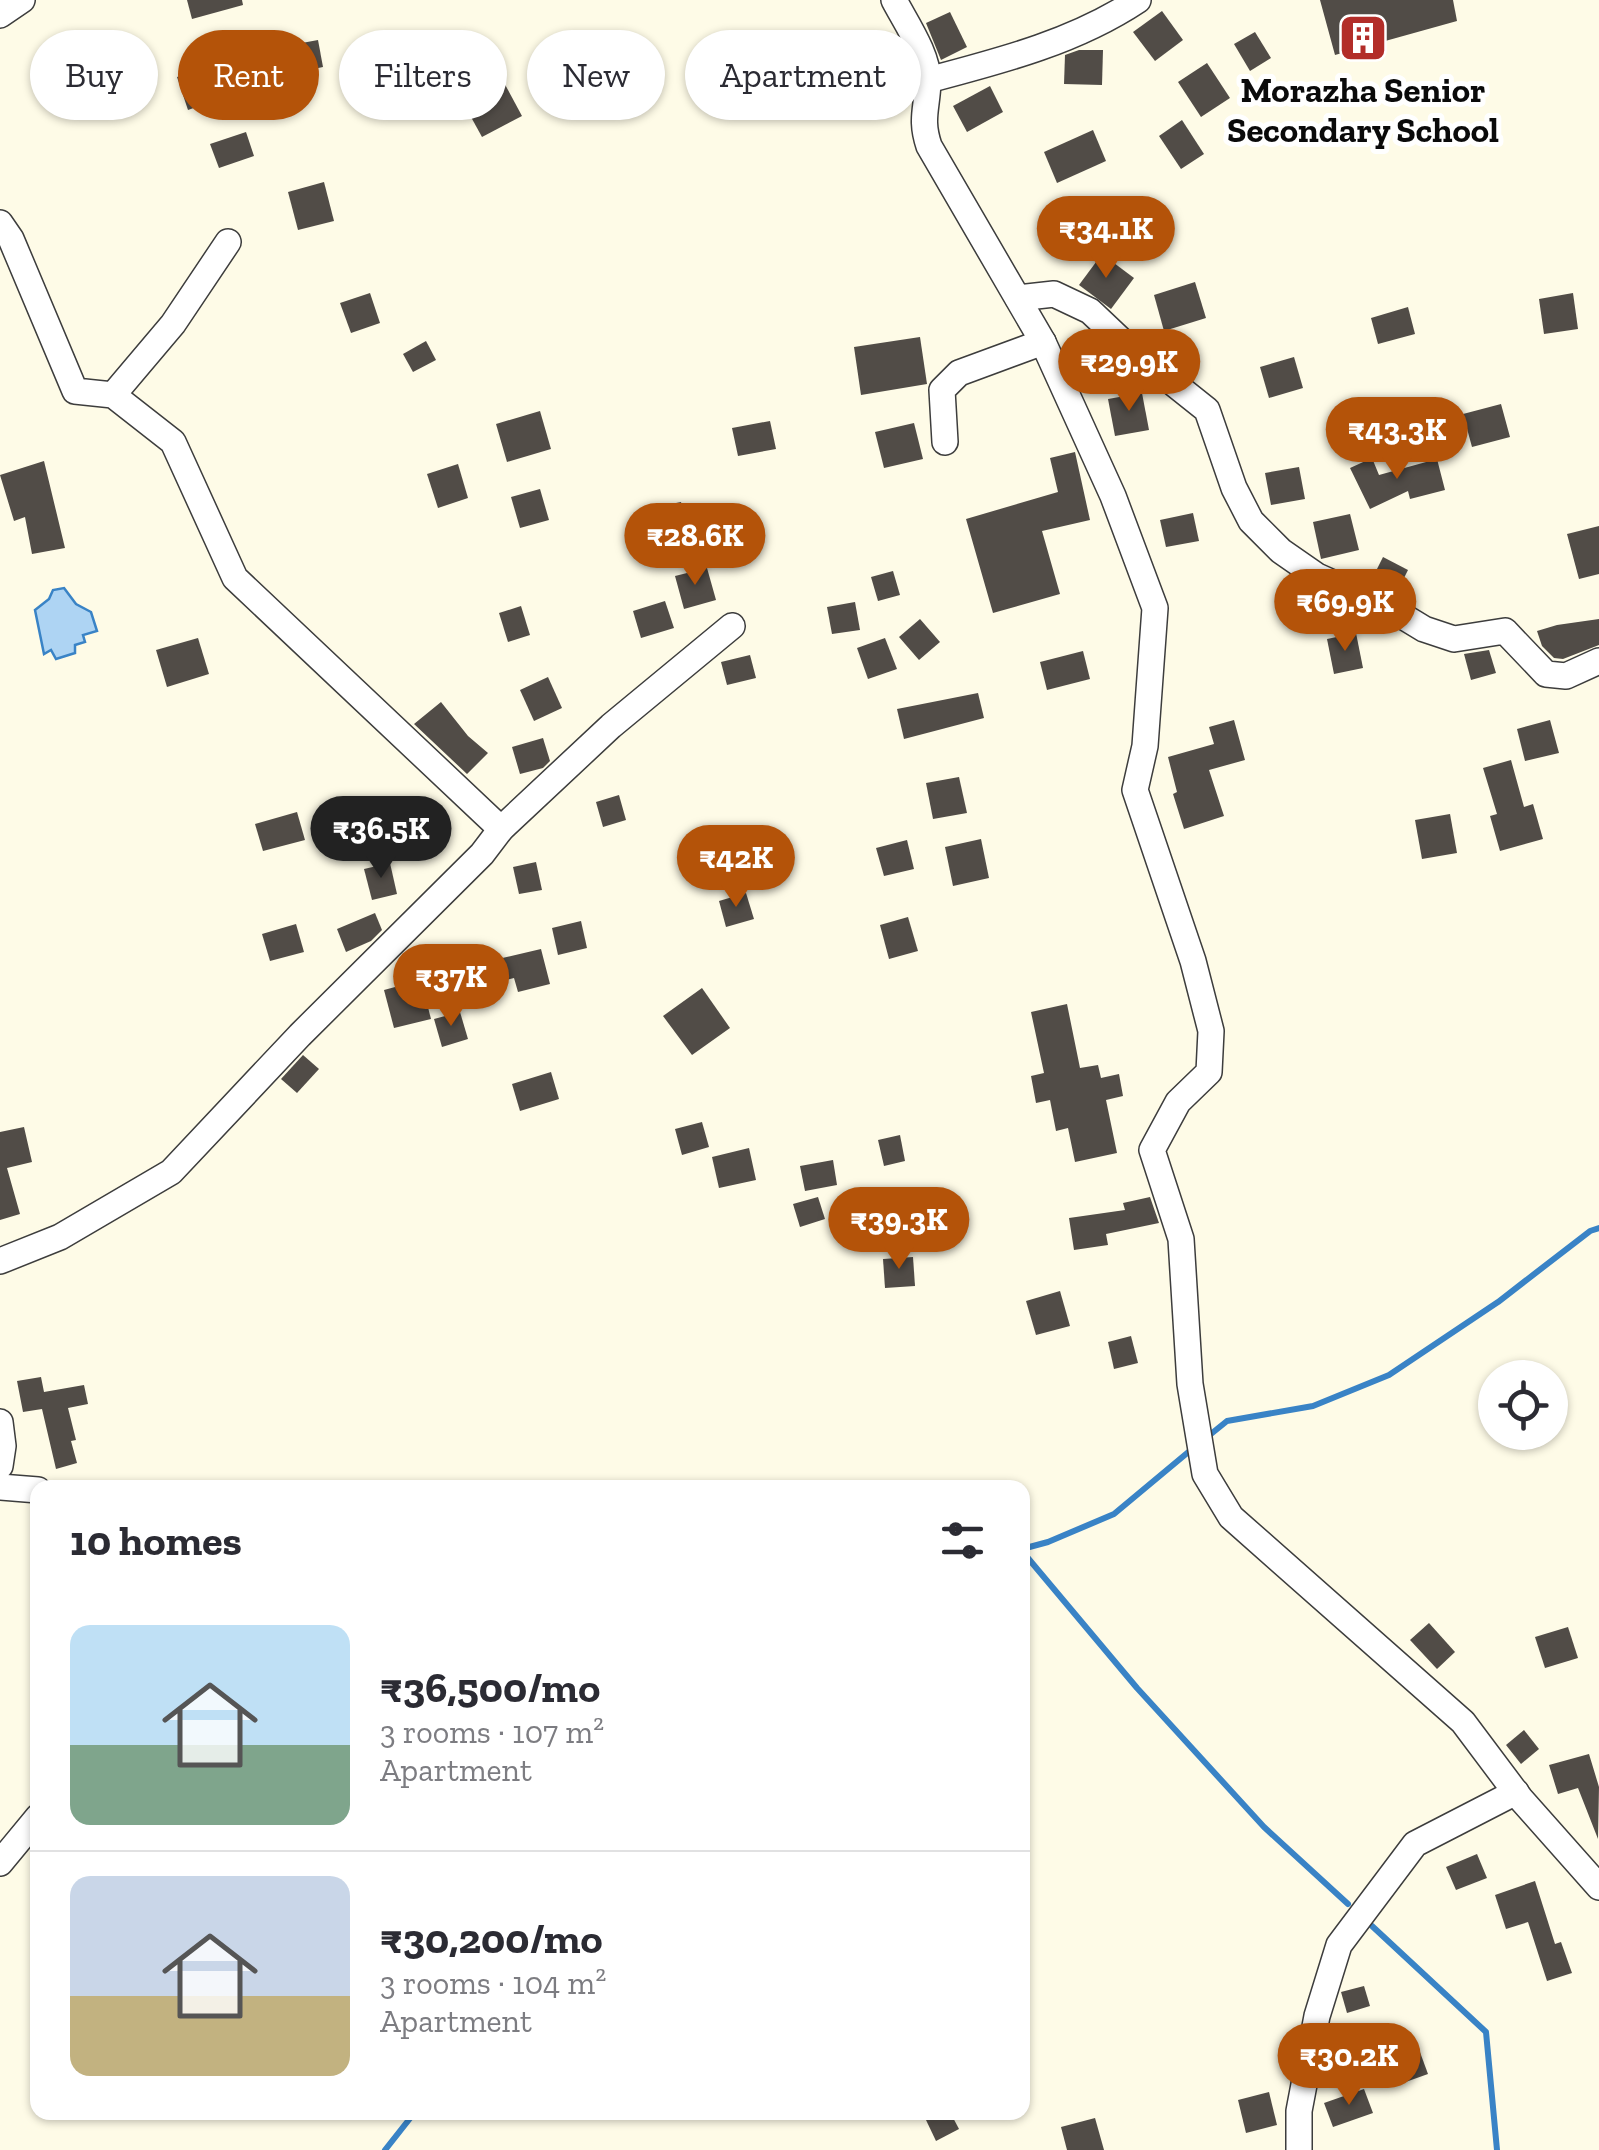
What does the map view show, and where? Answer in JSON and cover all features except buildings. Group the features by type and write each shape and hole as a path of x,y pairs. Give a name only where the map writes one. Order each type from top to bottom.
{"street":[{"path":"0,14 22,0"},
{"path":"894,0 926,64 928,80 922,113 929,146 1044,342 1113,496 1155,608 1144,746 1135,790 1193,961 1211,1030 1208,1072 1178,1102 1152,1150 1181,1239 1190,1384 1205,1474 1231,1517 1463,1722 1516,1792 1599,1887"},
{"path":"928,80 1035,49 1090,28 1138,0"},
{"path":"0,223 11,239 75,391 113,396 173,442 235,578 501,829"},
{"path":"113,396 173,324 228,242"},
{"path":"1018,298 1054,294 1090,311 1207,410 1234,488 1252,522 1281,550 1317,576 1424,629 1454,639 1506,631 1546,674 1566,676 1599,661"},
{"path":"945,442 942,390 959,373 1044,342"},
{"path":"0,1261 60,1236 171,1172 300,1035 482,854 501,829 611,726 732,626"},
{"path":"0,1422 0,1466"},
{"path":"0,1487 30,1489"},
{"path":"1300,2150 1299,2111 1317,2016 1339,1946 1414,1844 1516,1792"},
{"path":"0,1863 30,1827"}],"water":[{"path":"64,588 76,604 91,612 97,631 83,635 85,642 75,645 75,653 56,659 51,650 44,654 35,610 49,599 53,590"}],"waterway":[{"path":"1206,1438 1227,1421 1313,1406 1389,1375 1599,1228"},
{"path":"1030,1547 1114,1514 1192,1449"},
{"path":"1030,1561 1137,1688 1264,1827 1348,1904"},
{"path":"1372,1926 1486,2032 1497,2150"},
{"path":"385,2150 409,2120"}],"place":[{"name":"Morazha Senior Secondary School","path":"1363,38"}]}
